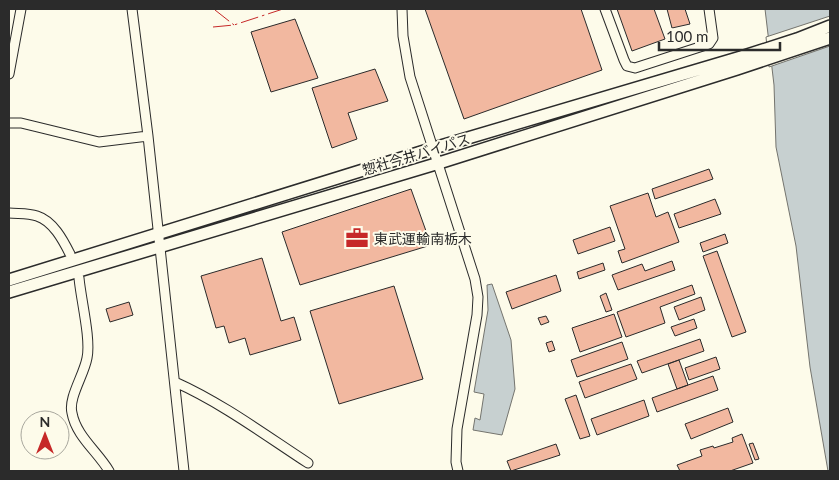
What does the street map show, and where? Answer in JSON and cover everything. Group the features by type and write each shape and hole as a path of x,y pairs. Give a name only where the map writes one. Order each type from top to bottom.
{"main road":[{"name":"惣社今井バイパス","path":"9,292 161,248 439,163 742,62 830,26"},
{"name":"惣社今井バイパス","path":"9,280 434,148 830,38"}],"street":[{"path":"9,74 21,9"},
{"path":"132,9 161,248 184,471"},
{"path":"402,9 403,36 410,77 469,258 478,297 477,315 457,429 456,462 458,471"},
{"path":"605,9 627,66 635,68 709,44 713,38 708,9"},
{"path":"9,123 21,123 100,142 148,136"},
{"path":"9,213 37,216 49,222 63,240 70,254"},
{"path":"79,278 88,357 73,399 71,411 74,422 109,471"},
{"path":"175,382 204,397 308,463"}],"shaded area":[{"path":"765,9 830,9 830,471 828,471 810,367 796,246 776,147 774,85"},
{"path":"492,284 511,340 515,389 502,435 473,430 475,418 480,420 484,394 474,392 488,310 487,285"}],"pier":[{"path":"830,16 830,46 769,67 766,37"}],"building":[{"path":"425,9 581,9 602,70 464,119"},
{"path":"617,9 654,9 665,39 632,51"},
{"path":"667,9 685,9 690,24 672,28"},
{"path":"295,19 318,78 271,92 251,32"},
{"path":"375,69 388,101 348,113 357,139 332,148 312,88"},
{"path":"709,169 713,179 655,199 652,189"},
{"name":"東武運輸南栃木","path":"411,189 431,245 300,285 282,232"},
{"path":"648,193 656,217 668,212 679,242 622,263 618,251 625,249 610,206"},
{"path":"715,199 721,214 679,228 674,214"},
{"path":"610,227 615,241 578,254 573,240"},
{"path":"725,234 728,243 703,252 700,243"},
{"path":"717,251 746,332 732,337 703,256"},
{"path":"262,258 281,321 294,317 301,340 250,355 245,338 229,343 224,326 216,328 201,276"},
{"path":"672,261 675,270 618,290 612,275 642,264 645,271"},
{"path":"603,263 605,270 579,279 577,272"},
{"path":"556,275 561,291 512,309 506,292"},
{"path":"692,285 695,294 660,307 665,323 626,337 617,312"},
{"path":"394,286 423,379 339,404 310,311"},
{"path":"606,293 612,310 606,312 600,296"},
{"path":"701,297 705,310 679,320 674,307"},
{"path":"129,302 133,315 110,322 106,309"},
{"path":"614,314 622,337 580,352 572,328"},
{"path":"546,316 549,322 541,325 538,318"},
{"path":"694,319 697,328 675,336 671,327"},
{"path":"700,339 704,351 642,373 637,361"},
{"path":"552,341 555,350 549,352 546,343"},
{"path":"622,342 628,359 577,377 571,360"},
{"path":"716,357 720,369 689,380 685,368"},
{"path":"679,360 688,385 677,389 668,364"},
{"path":"631,364 637,379 585,398 579,382"},
{"path":"713,376 718,390 657,412 652,398"},
{"path":"576,395 590,436 580,439 565,399"},
{"path":"644,400 649,416 597,435 591,419"},
{"path":"728,408 733,422 691,439 685,424"},
{"path":"742,434 753,463 730,471 680,471 677,465 702,456 700,450 733,442 732,438"},
{"path":"753,443 759,459 755,460 749,444"},
{"path":"556,444 560,455 511,471 507,461"}],"power":[{"path":"213,27 234,25 283,9"},
{"path":"215,10 234,25"}],"place":[{"name":"東武運輸南栃木","path":"357,238"}]}
